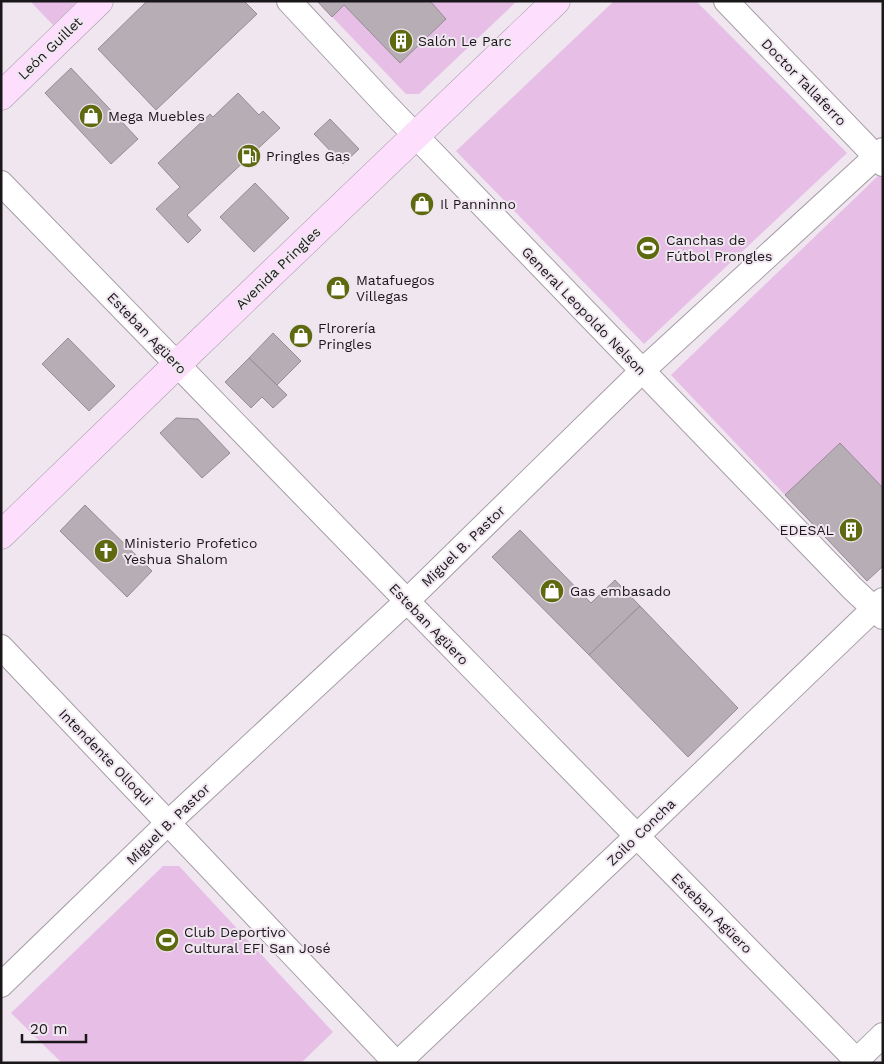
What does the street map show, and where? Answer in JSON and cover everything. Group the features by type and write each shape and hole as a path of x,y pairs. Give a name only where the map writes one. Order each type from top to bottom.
{"main road":[{"name":"León Guillet","path":"1,96 98,1"},
{"name":"Avenida Pringles","path":"1,535 556,1"}],"street":[{"name":"General Leopoldo Nelson","path":"289,1 416,136 852,588 880,608"},
{"name":"Doctor Tallaferro","path":"726,1 880,156"},
{"name":"Miguel B. Pastor","path":"1,985 169,822 407,601 642,371 880,156"},
{"name":"Esteban Agüero","path":"1,183 856,1062"},
{"name":"Zoilo Concha","path":"397,1063 880,608"},
{"name":"Intendente Olloqui","path":"1,647 397,1063"},
{"path":"856,1062 883,1035"}],"shaded area":[{"path":"30,1 78,1 53,25"},
{"path":"317,1 517,1 419,94 406,94"},
{"name":"Canchas de Fútbol Prongles","path":"614,1 696,1 847,153 644,344 456,151"},
{"path":"879,175 883,179 883,488 840,443 785,495 671,375"},
{"name":"Club Deportivo Cultural EFI San José","path":"163,866 179,866 333,1032 301,1063 62,1063 11,1013"}],"building":[{"path":"147,1 244,1 257,14 156,110 98,49"},
{"name":"Salón Le Parc","path":"317,1 430,1 446,19 400,63 344,5 332,17"},
{"name":"Mega Muebles","path":"71,68 138,139 111,164 45,93"},
{"path":"238,93 259,115 263,111 280,128 187,215 201,230 188,243 156,209 180,187 158,163 210,114 213,117"},
{"path":"330,119 359,149 343,164 314,134"},
{"path":"255,183 289,218 254,252 220,217"},
{"path":"273,333 301,361 277,385 249,358"},
{"path":"68,338 115,386 89,411 42,364"},
{"path":"249,358 287,395 273,408 262,397 251,408 225,382"},
{"path":"176,418 198,419 230,453 202,478 160,433"},
{"name":"EDESAL","path":"840,443 883,488 883,566 867,581 785,495"},
{"name":"Ministerio Profetico Yeshua Shalom","path":"85,505 152,571 127,597 60,531"},
{"name":"Gas embasado","path":"520,530 591,603 615,580 640,606 589,655 492,557"},
{"path":"640,606 738,708 688,757 589,655"}],"place":[{"name":"Salón Le Parc","path":"401,41"},
{"name":"Mega Muebles","path":"91,116"},
{"name":"Pringles Gas","path":"249,156"},
{"name":"Il Panninno","path":"422,204"},
{"name":"Canchas de Fútbol Prongles","path":"648,248"},
{"name":"Matafuegos Villegas","path":"338,288"},
{"name":"Flrorería Pringles","path":"301,336"},
{"name":"EDESAL","path":"851,530"},
{"name":"Ministerio Profetico Yeshua Shalom","path":"106,551"},
{"name":"Gas embasado","path":"552,591"},
{"name":"Club Deportivo Cultural EFI San José","path":"167,940"}]}
